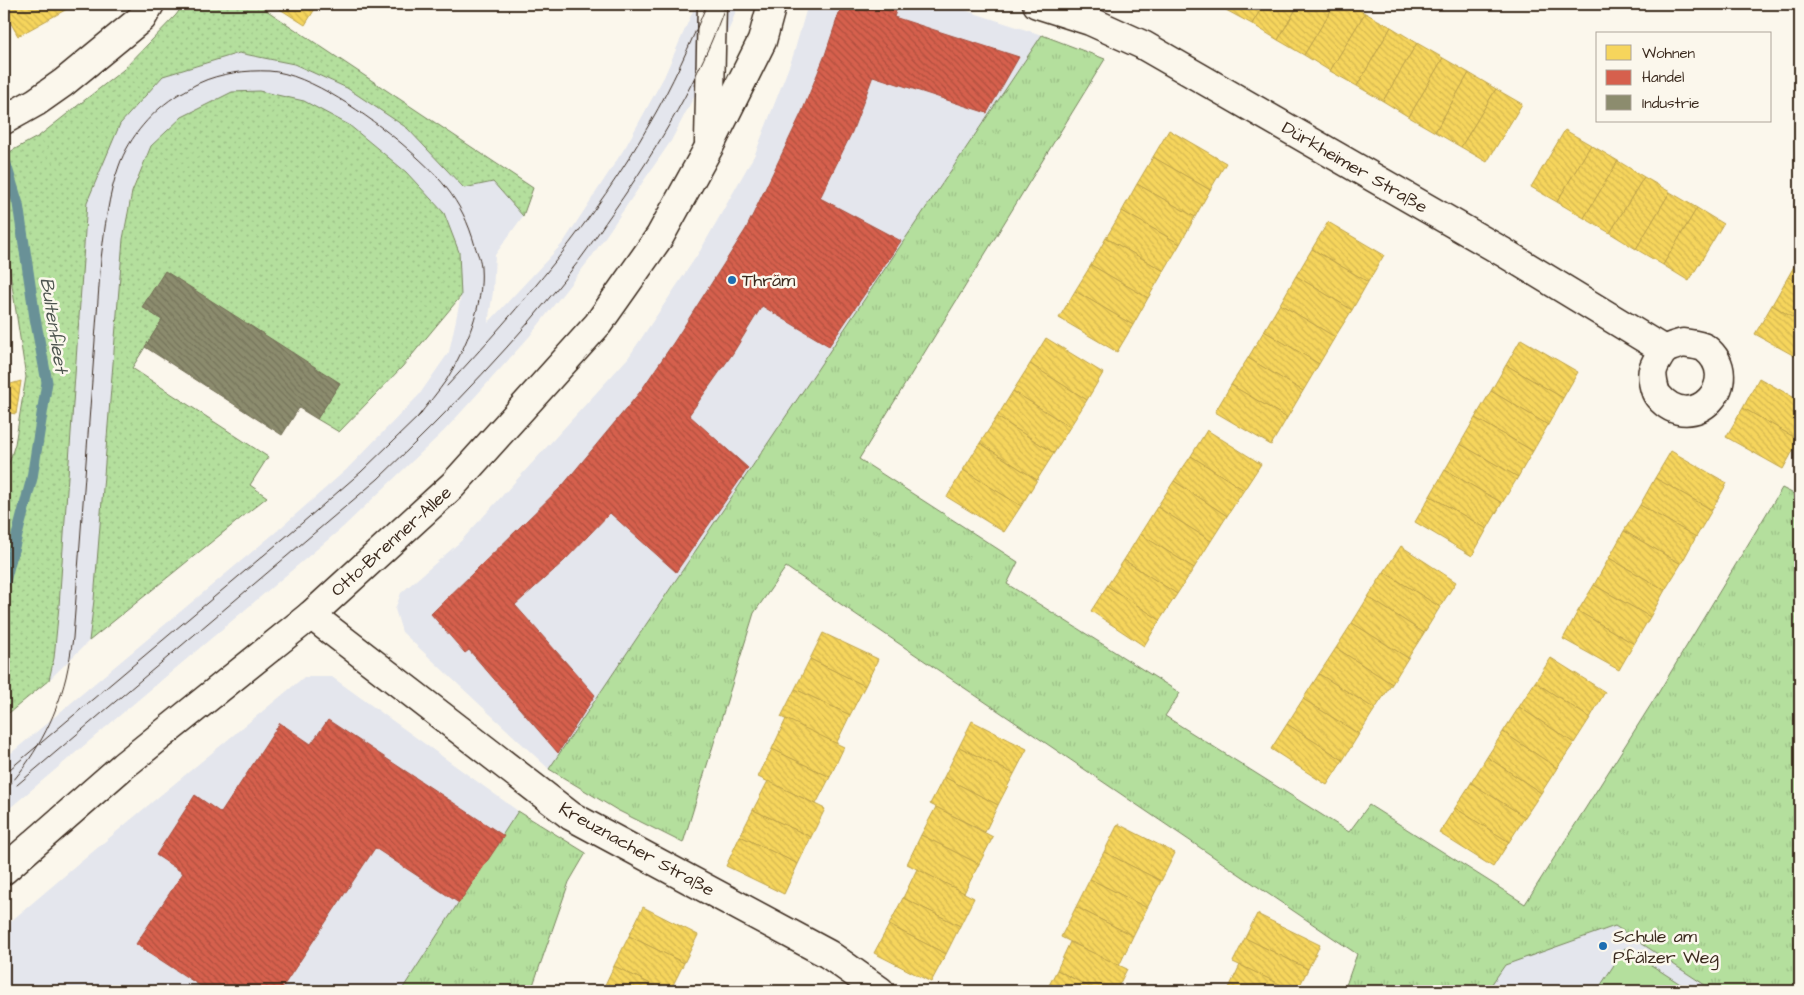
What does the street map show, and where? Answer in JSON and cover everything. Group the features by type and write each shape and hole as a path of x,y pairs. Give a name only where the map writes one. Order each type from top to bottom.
{"street":[{"path":"4,120 36,102 63,83 142,18 150,4"},
{"name":"Otto-Brenner-Allee","path":"708,147 712,4"},
{"name":"Otto-Brenner-Allee","path":"4,870 123,766 311,615 453,485 598,324 660,236 762,41 772,4"},
{"name":"Dürkheimer Straße","path":"1037,4 1090,22 1143,45 1503,252 1664,350"},
{"name":"Kreuznacher Straße","path":"311,615 571,816 828,954 880,991"}],"shaded area":[{"path":"696,4 738,4 731,25 671,141 590,259 529,337 444,431 342,528 4,813 4,759 277,531 346,470 419,395 449,352 461,296 459,252 444,213 406,172 349,125 232,92 182,117 151,146 131,192 123,239 94,600 89,641 49,680 54,658 59,606 87,202 120,124 163,76 239,53 294,63 347,88 407,128 464,188 493,182 523,216 495,255 493,292 488,323 563,243 626,146 664,77"},
{"path":"808,4 946,4 1042,35 549,769 402,632 395,609 401,593 460,542 628,358 700,251 755,154 793,56"},
{"path":"304,677 332,677 518,811 401,991 4,991 4,927"},
{"name":"Schule am Pfälzer Weg","path":"1615,926 1714,991 1487,991 1505,965"}],"green space":[{"path":"184,4 257,4 533,188 523,216 493,182 464,188 407,128 347,88 294,64 239,53 163,76 120,124 87,202 54,658 49,680 4,717 4,479 15,444 26,377 4,233 4,155 39,136 123,70 176,15"},
{"path":"1042,35 1105,59 859,459 1018,562 1007,584 1180,693 1165,716 1349,832 1369,805 1525,904 1657,695 1782,488 1800,497 1800,991 1714,991 1615,926 1505,965 1487,991 1344,991 1357,954 786,567 754,613 683,843 617,810 549,769"},
{"path":"259,91 304,101 349,125 406,172 444,213 459,252 461,296 402,367 339,432 317,419 340,383 142,307 162,320 132,368 268,457 250,485 267,497 89,641 94,600 123,239 132,192 151,146 182,117 232,92"},
{"path":"518,811 586,853 569,882 531,991 401,991"},
{"path":"1625,948 1691,991 1597,991"}],"building: Wohnen":[{"path":"4,4 76,4 18,36 4,11"},
{"path":"272,4 318,4 305,25"},
{"path":"1229,4 1264,4 1252,24 1226,10"},
{"path":"1264,4 1299,4 1278,40 1252,24"},
{"path":"1299,4 1335,4 1304,55 1278,40"},
{"path":"1335,4 1350,4 1365,13 1330,71 1304,55"},
{"path":"1365,13 1391,27 1357,86 1330,71"},
{"path":"1391,27 1417,43 1383,101 1357,86"},
{"path":"1417,43 1443,58 1409,117 1383,101"},
{"path":"1443,58 1469,73 1435,132 1409,117"},
{"path":"1469,73 1496,89 1461,147 1435,132"},
{"path":"1496,89 1522,104 1487,162 1461,147"},
{"path":"1169,130 1226,163 1210,190 1153,157"},
{"path":"1565,130 1591,145 1557,202 1531,187"},
{"path":"1591,145 1618,161 1584,218 1557,202"},
{"path":"1153,157 1210,190 1195,217 1137,184"},
{"path":"1618,161 1644,177 1610,233 1584,218"},
{"path":"1644,177 1670,192 1636,249 1610,233"},
{"path":"1137,184 1195,217 1180,244 1122,211"},
{"path":"1670,192 1697,208 1663,265 1636,249"},
{"path":"1697,208 1723,224 1689,281 1663,265"},
{"path":"1122,211 1180,244 1164,271 1106,238"},
{"path":"1328,222 1384,255 1368,282 1312,249"},
{"path":"1106,238 1164,271 1148,298 1091,265"},
{"path":"1312,249 1368,282 1352,310 1296,276"},
{"path":"1800,256 1800,284 1788,277"},
{"path":"1091,265 1148,298 1133,325 1075,291"},
{"path":"1296,276 1352,310 1335,337 1280,304"},
{"path":"1788,277 1800,284 1800,322 1772,305"},
{"path":"1075,291 1133,325 1117,352 1059,318"},
{"path":"1280,304 1335,337 1319,364 1264,331"},
{"path":"1772,305 1800,322 1800,359 1755,334"},
{"path":"1264,331 1319,364 1303,391 1248,358"},
{"path":"1046,338 1103,373 1087,400 1030,364"},
{"path":"1521,339 1578,372 1563,398 1506,365"},
{"path":"1248,358 1303,391 1287,418 1231,385"},
{"path":"1030,364 1087,400 1070,427 1013,391"},
{"path":"1506,365 1563,398 1548,425 1491,391"},
{"path":"1759,378 1800,401 1799,440 1743,408"},
{"path":"21,381 16,414 4,412 4,386"},
{"path":"1231,385 1287,418 1271,445 1215,412"},
{"path":"1013,391 1070,427 1054,453 997,417"},
{"path":"1491,391 1548,425 1533,451 1475,418"},
{"path":"1743,408 1799,440 1783,469 1726,437"},
{"path":"997,417 1054,453 1037,480 980,443"},
{"path":"1475,418 1533,451 1518,477 1460,444"},
{"path":"1207,430 1261,464 1244,490 1191,456"},
{"path":"980,443 1037,480 1021,506 963,470"},
{"path":"1460,444 1518,477 1502,503 1445,470"},
{"path":"1671,451 1727,483 1712,510 1655,478"},
{"path":"1191,456 1244,490 1227,516 1174,481"},
{"path":"963,470 1021,506 1004,532 947,497"},
{"path":"1445,470 1502,503 1487,529 1430,496"},
{"path":"1655,478 1712,510 1696,537 1640,505"},
{"path":"1174,481 1227,516 1211,541 1157,507"},
{"path":"1430,496 1487,529 1472,556 1415,522"},
{"path":"1640,505 1696,537 1681,564 1624,531"},
{"path":"1157,507 1211,541 1194,568 1140,534"},
{"path":"1624,531 1681,564 1665,590 1609,558"},
{"path":"1140,534 1194,568 1177,594 1124,560"},
{"path":"1401,546 1456,582 1440,607 1384,572"},
{"path":"1609,558 1665,590 1650,617 1594,585"},
{"path":"1124,560 1177,594 1160,620 1107,586"},
{"path":"1384,572 1440,607 1424,633 1368,597"},
{"path":"1594,585 1650,617 1634,644 1578,611"},
{"path":"1107,586 1160,620 1144,646 1091,611"},
{"path":"1368,597 1424,633 1408,658 1352,623"},
{"path":"1578,611 1634,644 1619,670 1563,639"},
{"path":"1352,623 1408,658 1392,684 1336,648"},
{"path":"823,633 878,659 865,686 810,659"},
{"path":"1336,648 1392,684 1375,709 1319,674"},
{"path":"1551,658 1605,692 1590,718 1535,682"},
{"path":"810,659 865,686 850,715 795,689"},
{"path":"1319,674 1375,709 1359,734 1303,699"},
{"path":"1535,682 1590,718 1574,743 1519,707"},
{"path":"795,689 850,715 836,744 781,717"},
{"path":"1303,699 1359,734 1343,760 1287,724"},
{"path":"1519,707 1574,743 1557,768 1503,732"},
{"path":"786,719 844,747 830,777 772,749"},
{"path":"972,721 1027,749 1014,774 959,747"},
{"path":"1287,724 1343,760 1327,785 1271,749"},
{"path":"1503,732 1557,768 1541,793 1487,757"},
{"path":"959,747 1014,774 998,805 944,777"},
{"path":"772,749 830,777 816,804 758,777"},
{"path":"1487,757 1541,793 1525,817 1471,783"},
{"path":"944,777 998,805 985,832 930,804"},
{"path":"768,781 825,809 811,837 753,810"},
{"path":"1471,783 1525,817 1509,842 1455,808"},
{"path":"936,807 993,837 979,864 921,835"},
{"path":"1455,808 1509,842 1493,867 1439,833"},
{"path":"753,810 811,837 798,864 740,836"},
{"path":"1118,824 1175,853 1161,881 1104,852"},
{"path":"921,835 979,864 964,893 907,864"},
{"path":"740,836 798,864 784,894 726,866"},
{"path":"1104,852 1161,881 1147,908 1090,879"},
{"path":"917,869 974,898 960,926 903,898"},
{"path":"1090,879 1147,908 1133,936 1076,907"},
{"path":"903,898 960,926 946,954 889,925"},
{"path":"643,907 698,935 684,963 629,936"},
{"path":"1076,907 1133,936 1119,966 1061,937"},
{"path":"1257,914 1320,945 1308,969 1245,938"},
{"path":"889,925 946,954 931,982 874,953"},
{"path":"629,936 684,963 670,991 665,991 614,966"},
{"path":"1245,938 1308,969 1297,991 1233,962"},
{"path":"1070,942 1127,969 1116,991 1097,991 1057,970"},
{"path":"1240,965 1294,991 1235,991 1229,988"},
{"path":"614,966 665,991 602,991"},
{"path":"1057,970 1097,991 1046,991"}],"building: Handel":[{"path":"842,4 877,4 896,11 894,17 1019,57 987,113 873,76 852,132 820,198 901,241 829,346 762,306 733,353 689,415 748,468 676,572 610,513 564,561 515,605 595,695 558,753 469,650 465,653 431,614 563,485 640,392 674,342 746,229 802,112 825,55"},
{"path":"328,720 504,836 459,903 375,848 280,991 200,991 202,987 136,944 183,873 156,855 195,795 221,813 280,723 311,744"}],"building: Industrie":[{"path":"165,271 340,383 317,419 299,408 282,435 145,347 162,320 142,307"}],"waterway":[{"name":"Bultenfleet","path":"4,158 18,204 35,318 47,382 32,478 4,585"}],"tram line":[{"path":"447,386 530,292 582,227 606,193 629,159 658,109 707,4"},
{"path":"17,785 378,479 457,401 507,347 578,262 663,136 704,58 726,4"},
{"path":"4,791 34,753 50,723 62,692 73,638 101,259 112,189 123,155 129,145 143,125 169,100 194,86 216,77 252,71 269,71 285,74 339,98 373,121 414,154 447,188 470,229 480,259 480,296 467,340 454,367 444,384 417,418"},
{"path":"4,774 302,523 361,472 422,413"}],"place":[{"name":"Thräm","path":"732,280"},
{"name":"Schule am Pfälzer Weg","path":"1603,946"}]}
